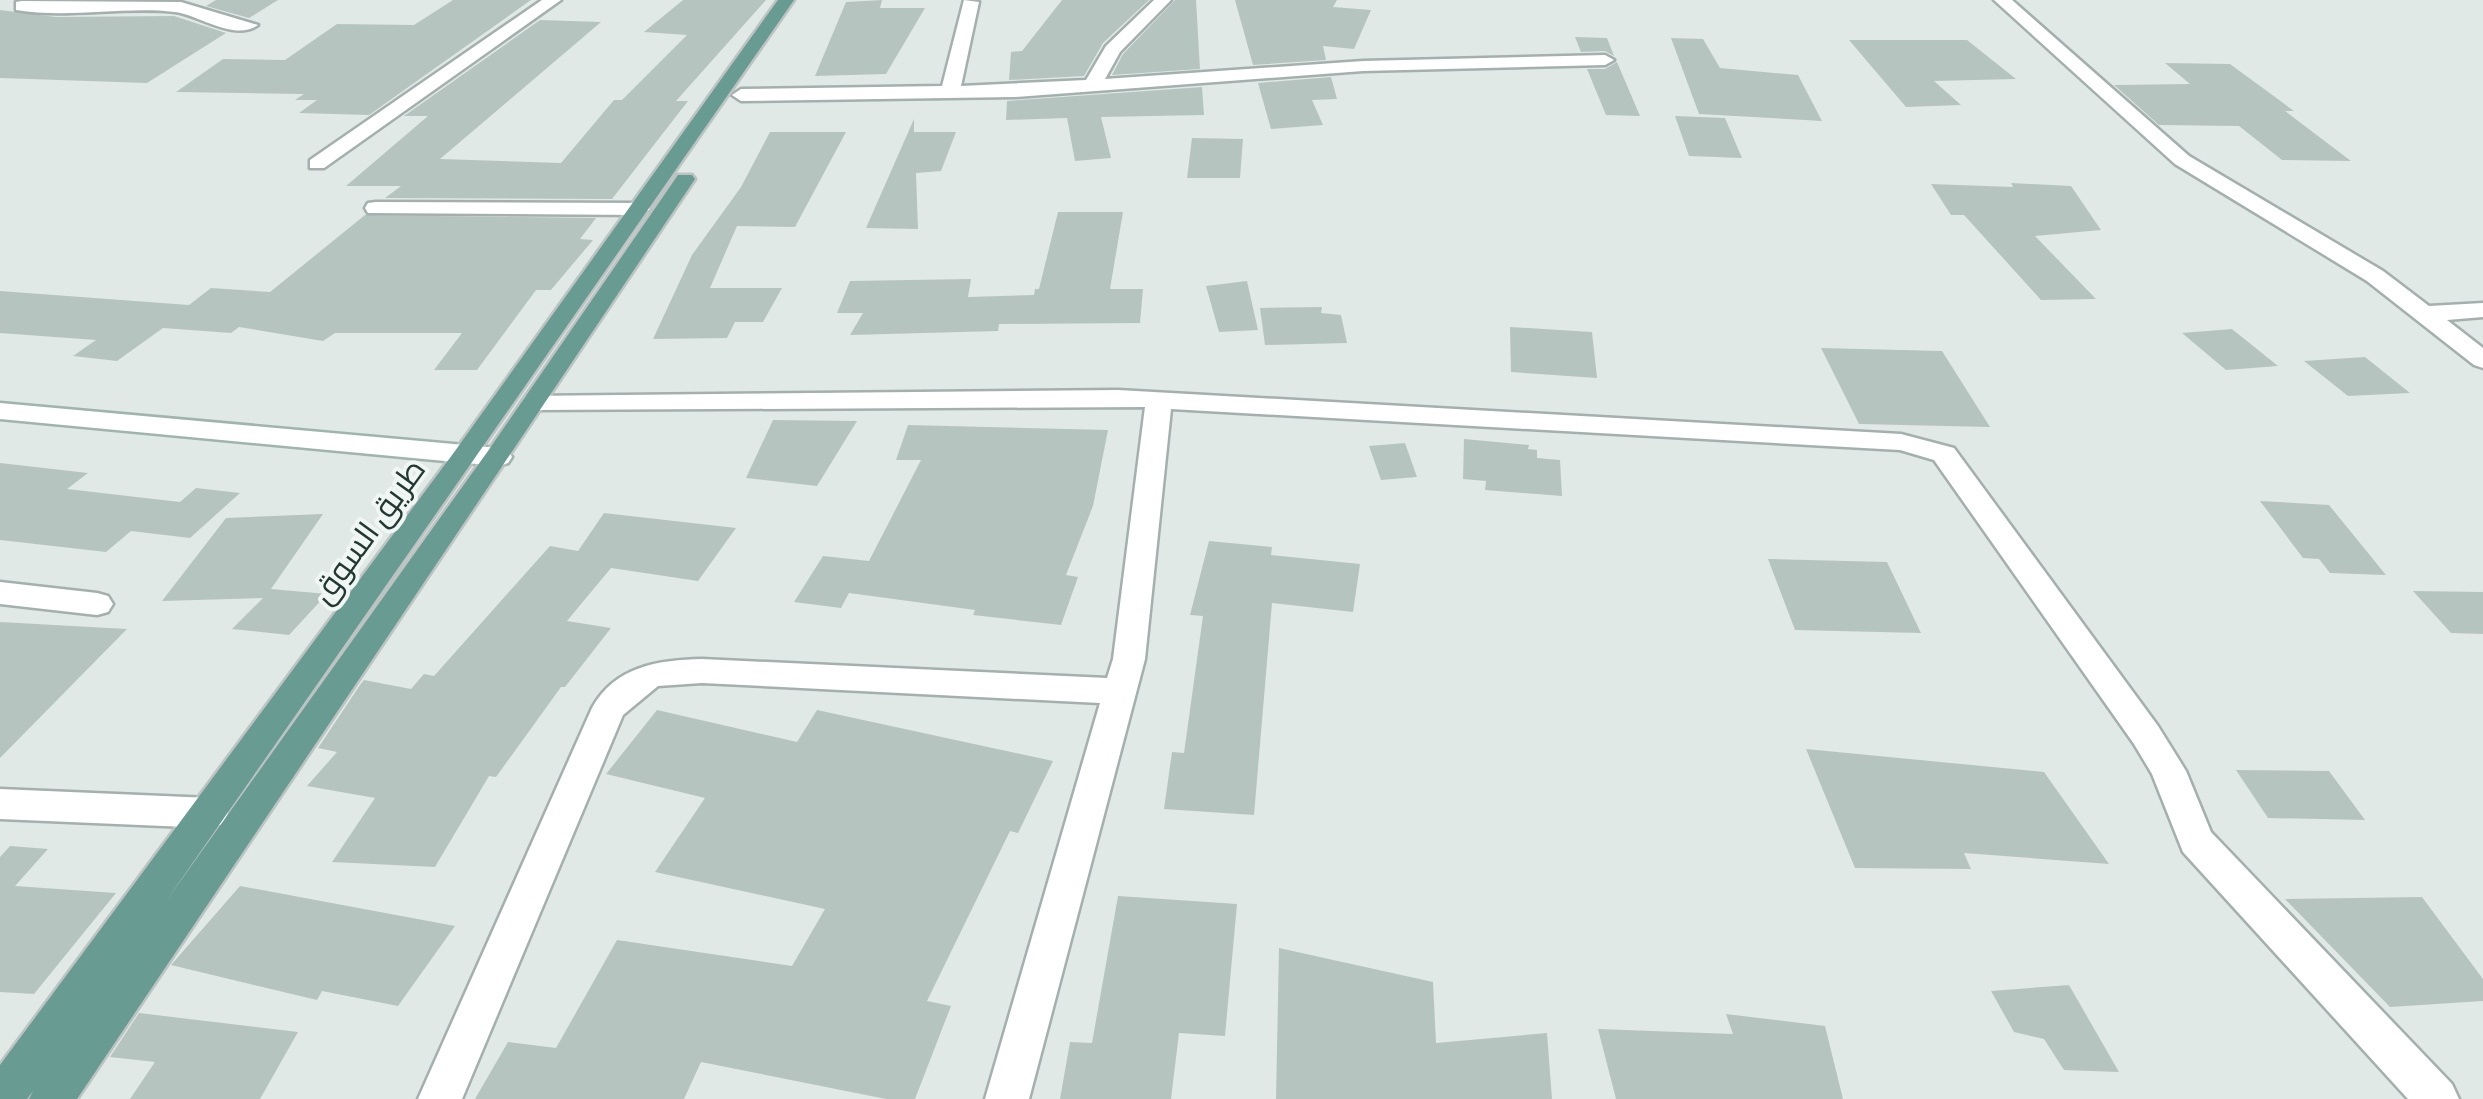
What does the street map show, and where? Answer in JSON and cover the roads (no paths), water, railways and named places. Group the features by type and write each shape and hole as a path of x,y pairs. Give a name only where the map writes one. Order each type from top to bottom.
{"main road":[{"name":"طريق السوق","path":"1,1099 465,457 786,0"},
{"name":"طريق السوق","path":"51,1099 498,457 806,0"}],"street":[{"path":"317,164 553,0"},
{"path":"1093,84 1112,50 1164,0"},
{"path":"2002,0 2182,160 2375,276 2483,360"},
{"path":"950,93 971,2"},
{"path":"0,18 28,3 181,7 212,20 249,26"},
{"path":"741,95 950,93 1363,66 1604,60"},
{"path":"376,208 639,209"},
{"path":"2424,314 2483,310"},
{"path":"1007,1099 1129,659 1159,400"},
{"path":"535,402 1159,400 1901,442 1944,454 2146,735 2168,771 2196,841 2437,1099"},
{"path":"0,411 465,457 498,457"},
{"path":"0,592 97,604"},
{"path":"440,1099 608,708 632,682 657,672 702,670 1120,691"},
{"path":"0,804 210,812"}]}
